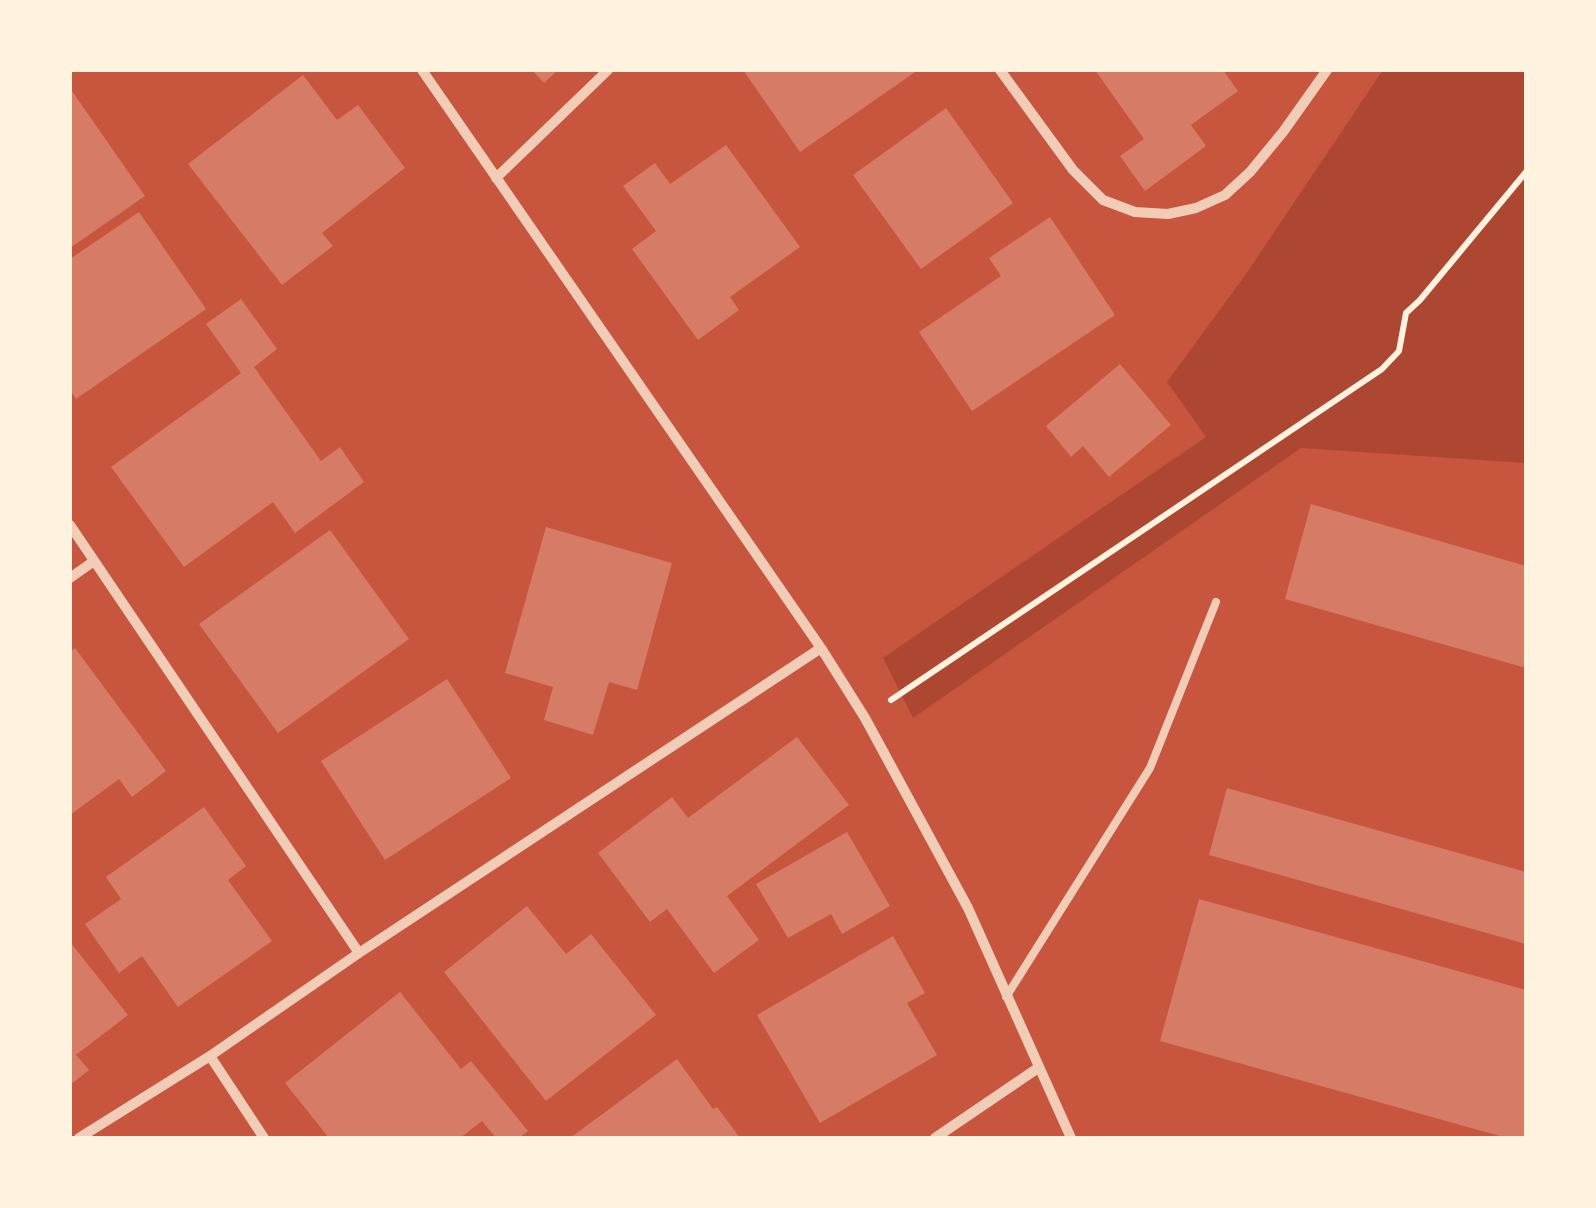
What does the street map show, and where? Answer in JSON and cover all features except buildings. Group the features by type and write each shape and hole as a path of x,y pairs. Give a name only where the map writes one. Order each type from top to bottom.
{"street":[{"path":"422,70 821,648 865,718 968,908 1072,1138"},
{"path":"496,178 608,70"},
{"path":"1000,70 1072,170 1103,200 1136,212 1168,214 1196,208 1224,195 1250,172 1284,132 1327,70"},
{"path":"70,525 359,953"},
{"path":"70,578 94,561"},
{"path":"78,1138 210,1056 821,648"},
{"path":"210,1056 264,1138"},
{"path":"936,1138 1038,1068"}],"lane":[{"path":"1006,997 1150,768 1216,602"}],"path":[{"path":"865,718 1382,369 1399,351 1406,313 1526,172"}],"shaded area":[{"path":"1383,70 1526,70 1526,463 1301,448 913,718 883,658 1206,437 1167,382 1246,274"}]}
